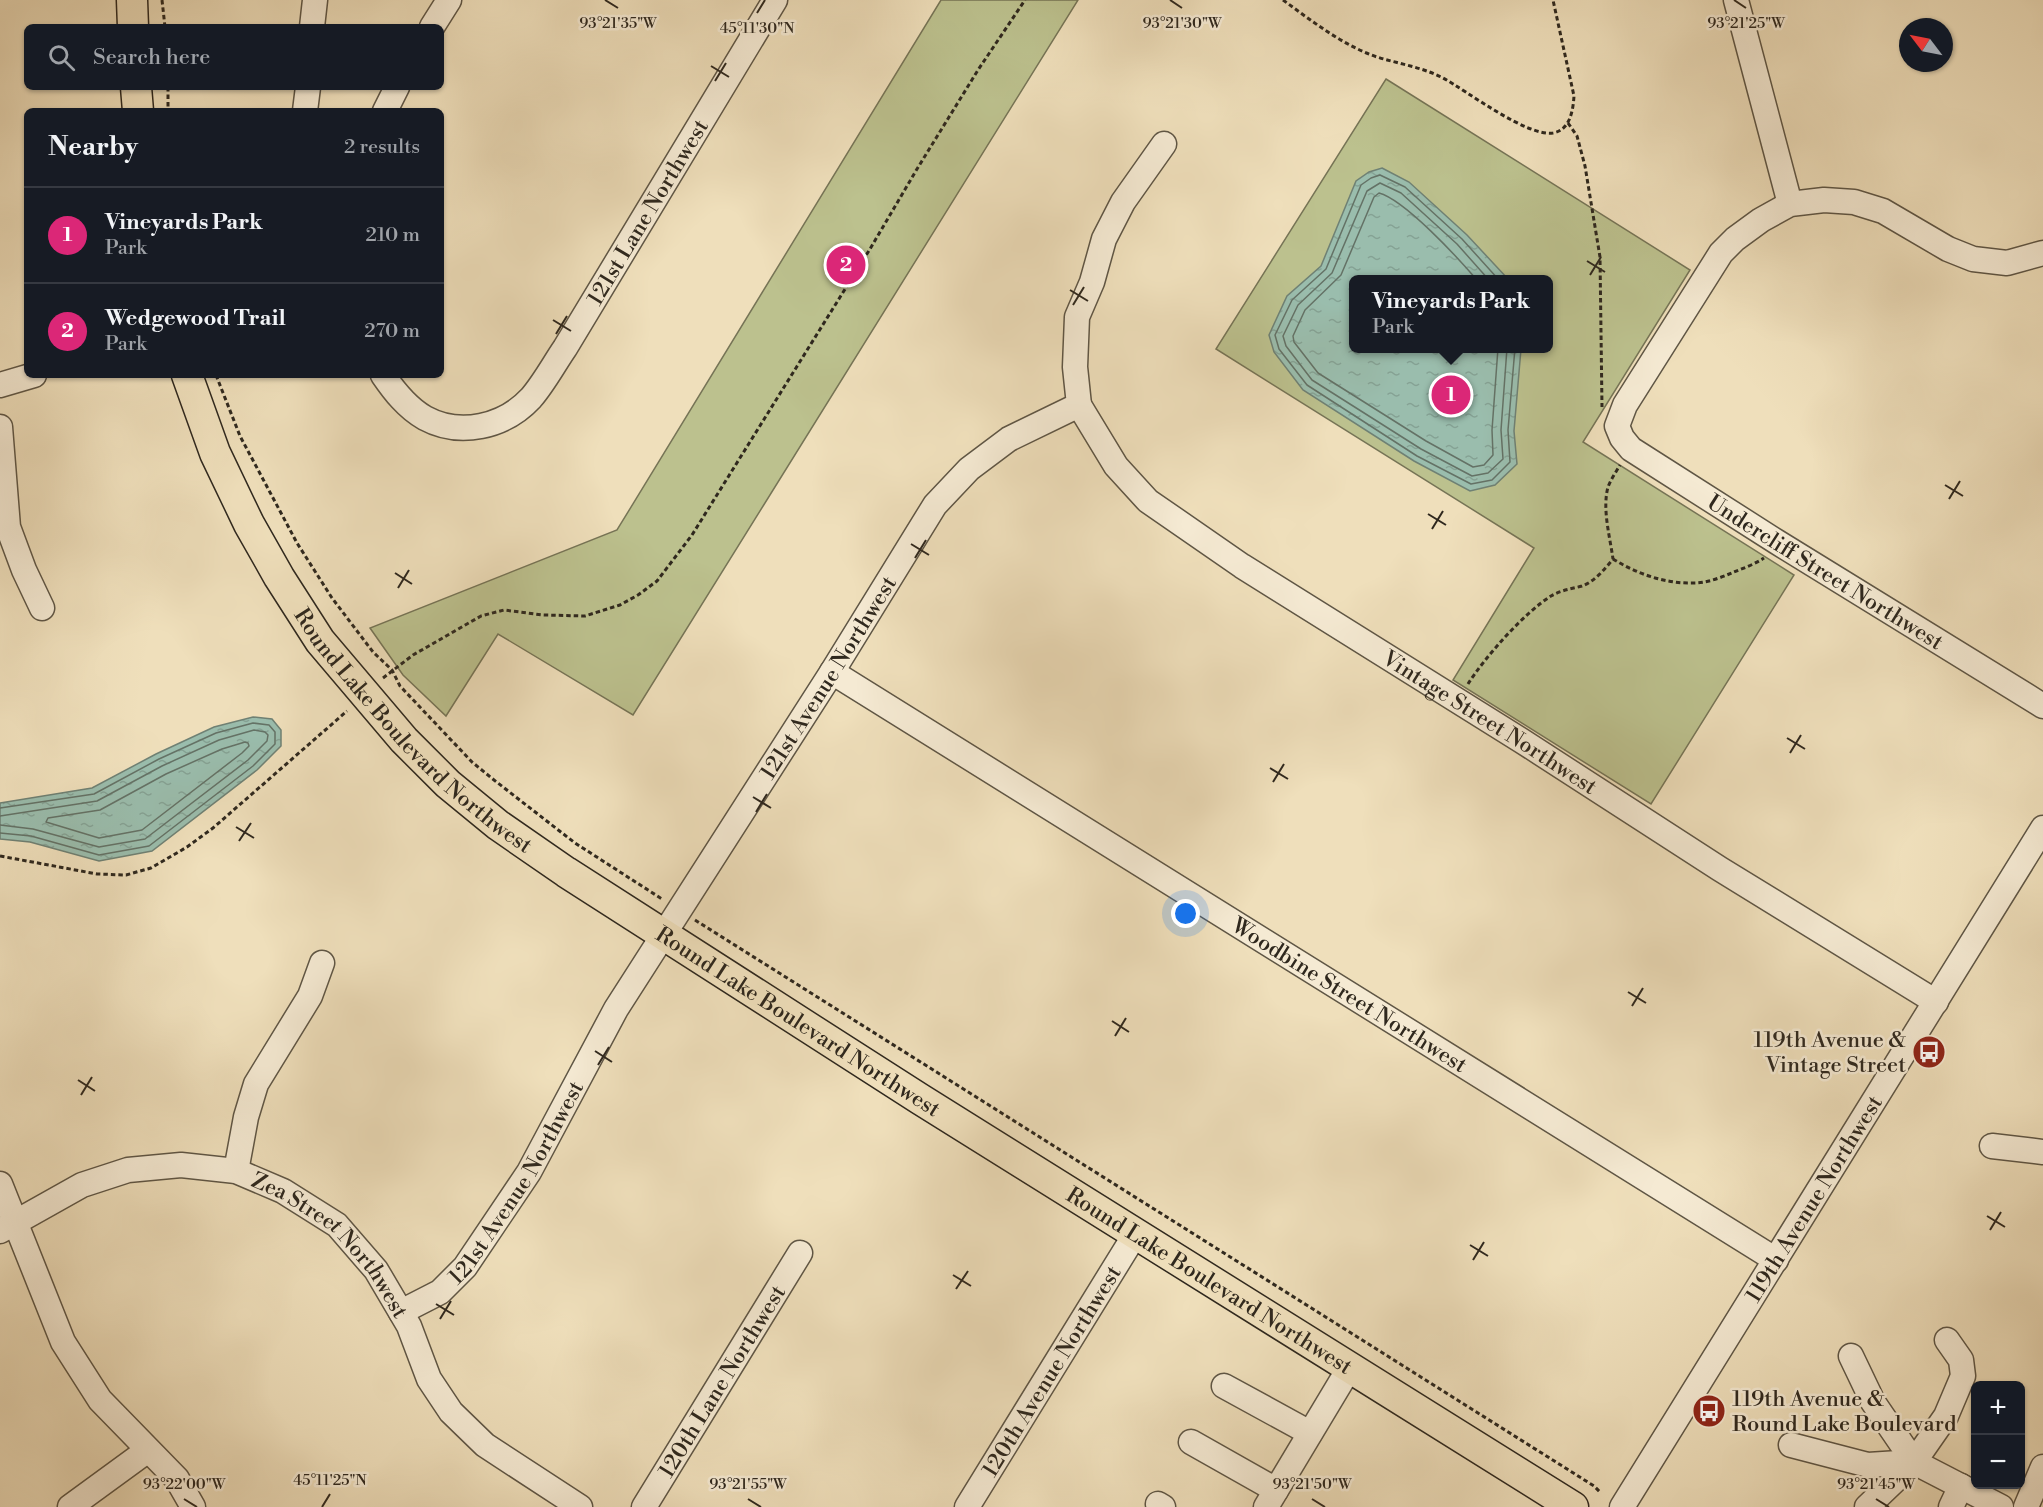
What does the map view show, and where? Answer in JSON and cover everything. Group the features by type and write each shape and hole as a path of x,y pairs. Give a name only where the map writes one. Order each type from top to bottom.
{"main road":[{"path":"132,0 134,24"},
{"path":"136,90 138,108"},
{"name":"Round Lake Boulevard Northwest","path":"188,378 215,453 249,524 279,577 320,641 404,740 448,784 498,825 557,866 672,923 1136,1233 1573,1507"}],"street":[{"path":"312,24 315,0"},
{"path":"434,24 449,0"},
{"name":"121st Lane Northwest","path":"385,378 396,395 425,418 452,427 477,428 505,418 530,398 565,348 775,0"},
{"path":"1736,0 1790,204"},
{"path":"306,108 308,90"},
{"path":"386,108 396,90"},
{"path":"1079,405 1075,367 1077,317 1092,282 1104,240 1123,202 1164,144"},
{"path":"1617,426 1625,405 1721,253 1735,239 1761,220 1790,204 1824,200 1854,202 1883,211 1948,249 1973,259 2007,263 2043,253"},
{"path":"0,385 24,378"},
{"name":"121st Avenue Northwest","path":"401,1312 440,1292 465,1267 529,1172 600,1038 832,672 934,505 969,469 1009,439 1079,405"},
{"name":"Vintage Street Northwest","path":"1079,405 1116,466 1148,501 1242,566 1730,875 1936,1002"},
{"path":"0,426 8,527 24,570 42,608"},
{"name":"Undercliff Street Northwest","path":"1617,426 1622,438 1631,449 2043,706"},
{"name":"Woodbine Street Northwest","path":"832,672 1776,1260"},
{"name":"119th Avenue Northwest","path":"1622,1507 2043,828"},
{"path":"236,1170 246,1117 256,1084 310,996 322,963"},
{"path":"1992,1146 2043,1152"},
{"name":"Zea Street Northwest","path":"7,1226 82,1185 129,1170 181,1165 236,1170 283,1191 337,1225 376,1270 409,1326 429,1379 451,1412 485,1445 580,1507"},
{"path":"0,1184 7,1226 63,1342 100,1400 177,1479 193,1507"},
{"name":"120th Avenue Northwest","path":"967,1507 1136,1233"},
{"name":"120th Lane Northwest","path":"644,1507 800,1253"},
{"path":"1867,1507 1914,1462 1946,1416 1962,1376 1961,1360 1947,1340"},
{"path":"1851,1356 1873,1401 1914,1462 1956,1497 2001,1507"},
{"path":"1191,1442 1271,1498 1350,1367"},
{"path":"1224,1386 1310,1433"},
{"path":"1791,1445 1868,1465 1914,1462"},
{"path":"70,1507 148,1450"},
{"path":"2026,1507 2043,1467"}],"path":[{"path":"162,0 165,24"},
{"path":"386,676 446,634 481,616 504,610 543,615 585,616 620,605 657,581 692,535 978,70 1025,0"},
{"path":"1283,0 1322,28 1358,49 1441,77 1509,118 1530,128 1551,133 1568,123 1573,110 1574,96 1553,0"},
{"path":"168,90 168,108"},
{"path":"1568,123 1577,136 1585,166 1600,257 1600,401 1603,413 1617,426"},
{"path":"217,378 240,436 297,543 319,579 373,652 392,670 400,686 472,762 672,923 1254,1271 1594,1486 1600,1492"},
{"path":"1613,560 1607,518 1607,491 1614,475 1631,449"},
{"path":"1613,560 1634,571 1661,579 1694,583 1719,578 1745,568 1761,560 1777,542"},
{"path":"1458,701 1487,658 1531,613 1550,597 1589,582 1613,560"},
{"path":"0,856 97,874 126,875 151,868 187,847 213,828 349,710"}],"green space":[{"path":"941,0 1078,0 633,715 498,634 446,716 403,675 370,628 617,530"},
{"path":"1386,79 1690,270 1583,442 1794,575 1651,804 1453,680 1534,548 1216,349"}],"water":[{"path":"1382,168 1409,182 1467,235 1504,275 1349,275 1349,353 1521,353 1514,431 1517,464 1495,485 1470,491 1414,461 1303,390 1274,352 1269,335 1287,296 1321,266 1356,181 1369,172"},
{"path":"253,717 272,719 281,730 281,746 257,770 152,851 99,861 30,842 0,839 0,803 92,788 214,727"}],"place":[{"name":"Wedgewood Trail","path":"846,265"},
{"name":"Vineyards Park","path":"1451,395"},
{"name":"119th Avenue & Vintage Street","path":"1929,1052"},
{"name":"119th Avenue & Round Lake Boulevard","path":"1709,1411"}]}
